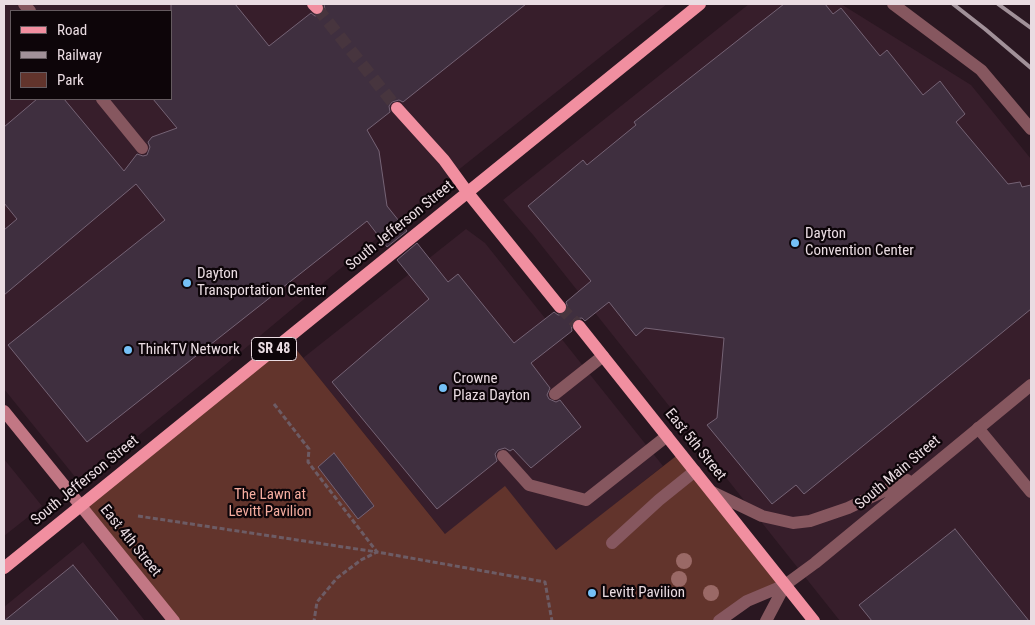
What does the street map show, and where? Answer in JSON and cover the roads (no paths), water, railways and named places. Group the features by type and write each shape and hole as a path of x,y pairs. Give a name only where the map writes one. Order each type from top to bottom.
{"main road":[{"name":"South Jefferson Street","path":"4,568 700,4"},
{"path":"397,108 444,160 468,193 560,306"},
{"name":"East 5th Street","path":"579,326 814,621"},
{"name":"East 4th Street","path":"4,411 174,621"}],"street":[{"path":"893,4 981,70 1031,129"},
{"path":"103,100 142,148"},
{"path":"555,394 603,356"},
{"name":"South Main Street","path":"719,621 747,602 785,585 815,564 1031,385"},
{"path":"978,428 1031,492"},
{"path":"503,456 530,485 586,500 667,436"},
{"path":"612,544 659,500 695,471"},
{"path":"712,492 762,516 793,523 810,521 848,508 925,472"},
{"name":"South Main Street","path":"766,621 785,585"}],"tunnel":[{"path":"317,8 397,108"},
{"path":"560,307 579,326"}],"railway":[{"path":"953,4 1031,68"},
{"path":"998,4 1031,28"}],"place":[{"name":"Dayton Convention Center","path":"795,243"},
{"name":"Dayton Transportation Center","path":"187,283"},
{"name":"ThinkTV Network","path":"128,350"},
{"name":"Crowne Plaza Dayton","path":"443,388"},
{"name":"Levitt Pavilion","path":"592,593"}],"park label":[{"name":"The Lawn at Levitt Pavilion","path":"270,504"}]}
